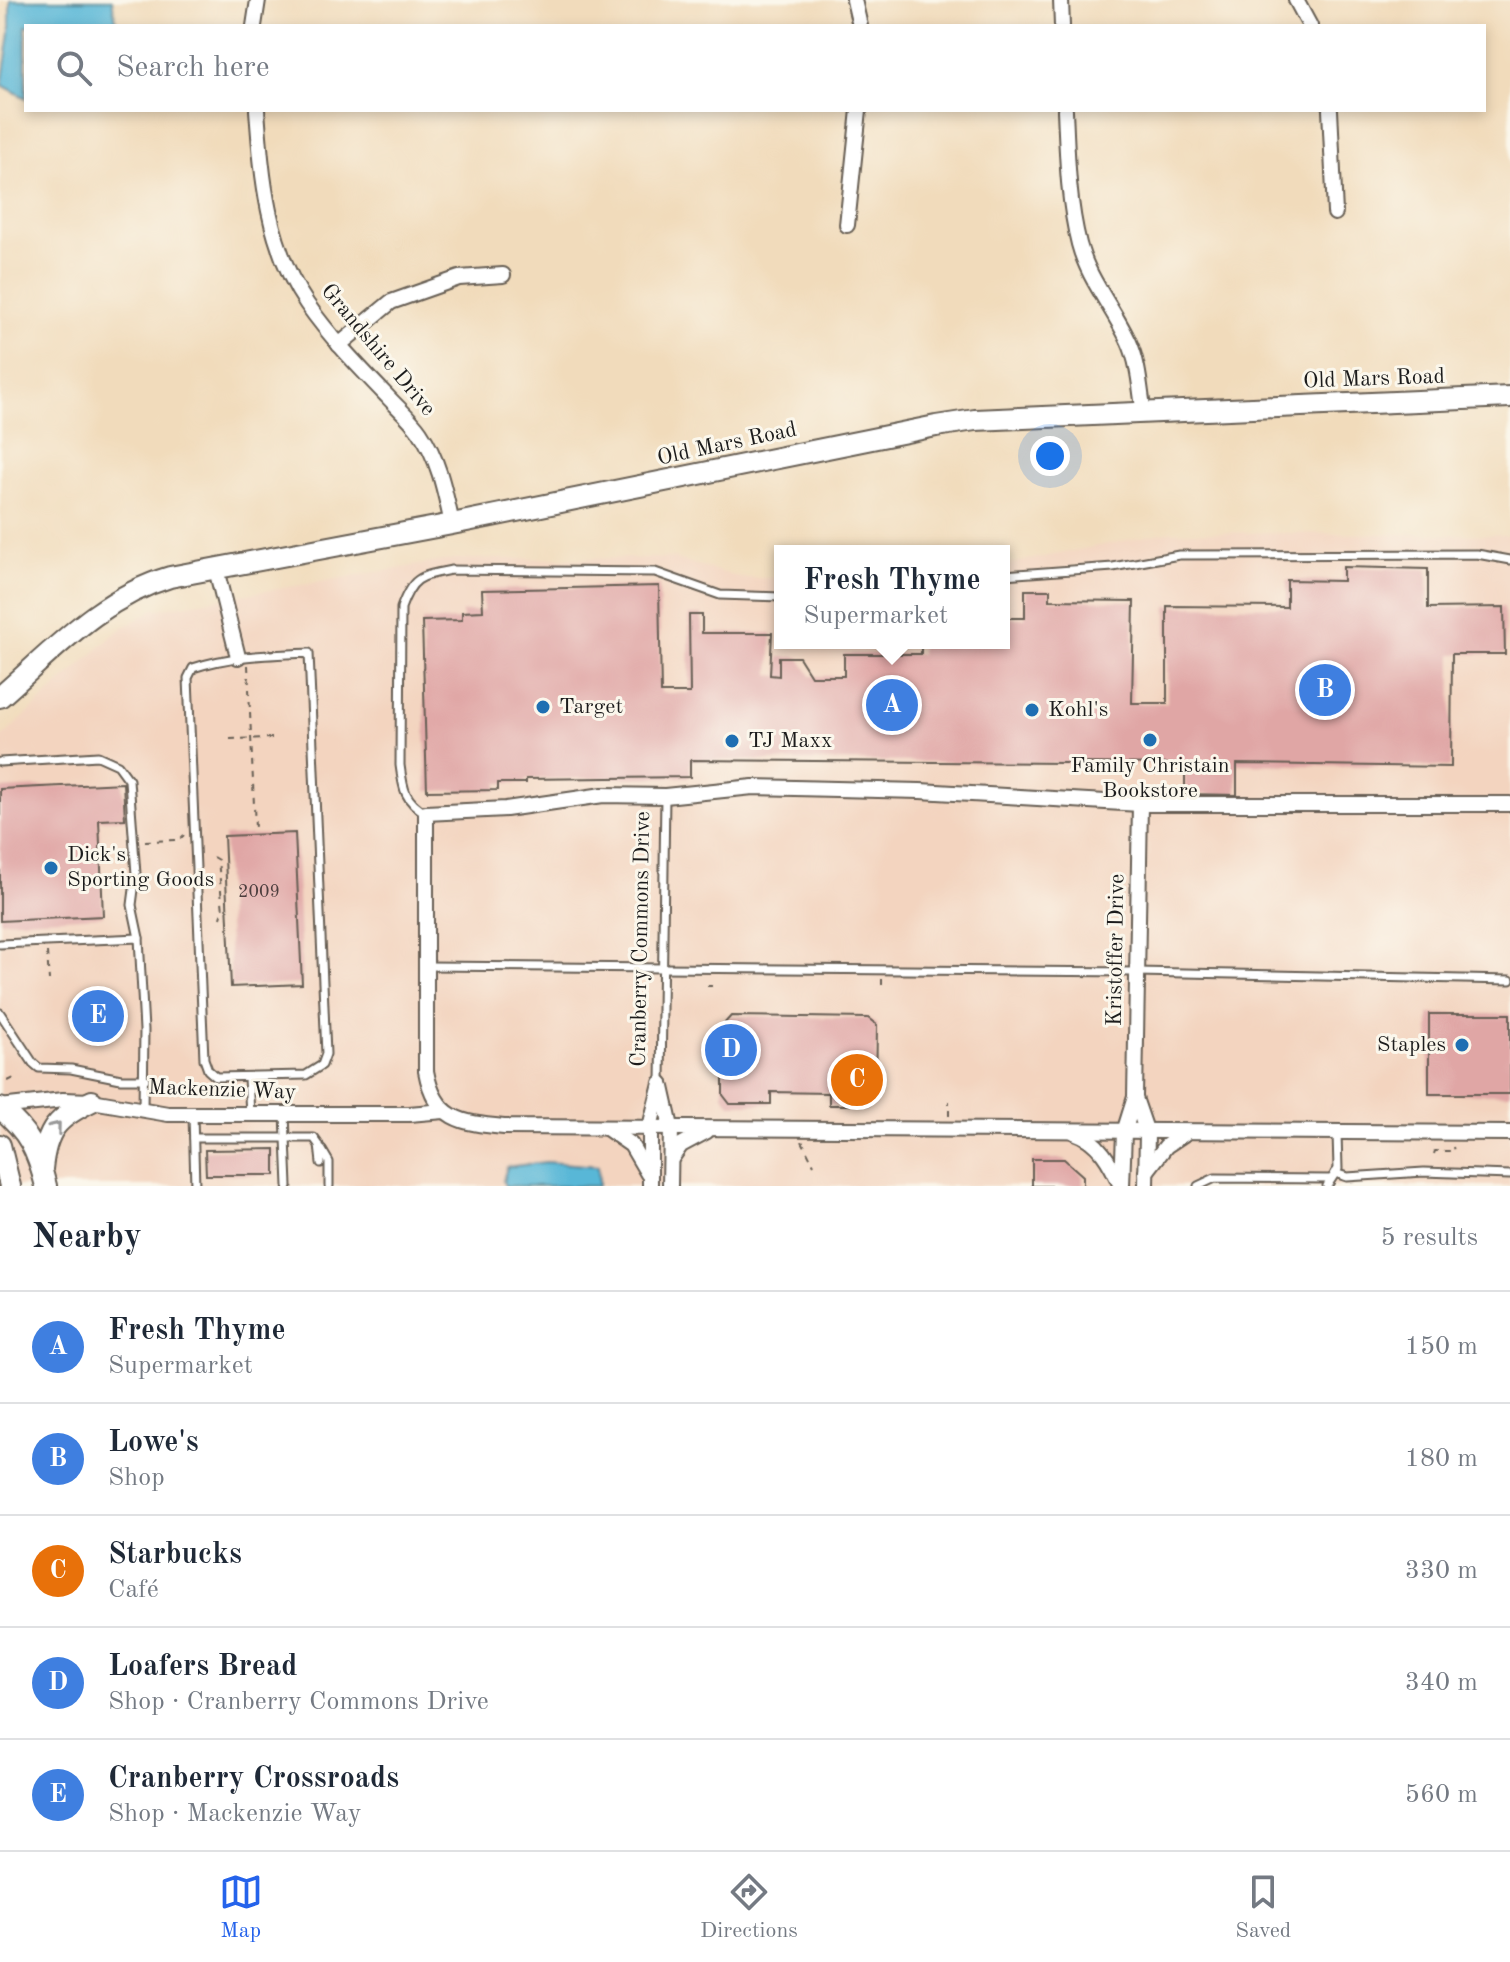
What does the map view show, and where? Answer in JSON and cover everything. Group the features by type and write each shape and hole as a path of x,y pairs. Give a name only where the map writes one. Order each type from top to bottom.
{"street":[{"path":"254,24 258,0"},
{"path":"854,0 860,24"},
{"path":"1061,0 1062,24"},
{"path":"1296,0 1309,24"},
{"name":"Grandshire Drive","path":"257,112 269,218 305,302 339,345 419,431 433,456 444,486 452,524"},
{"path":"847,225 859,112"},
{"path":"1065,112 1067,164 1078,243 1084,261 1136,361 1144,414"},
{"path":"1330,112 1335,213"},
{"path":"339,345 391,302 459,278 503,275"},
{"name":"Old Mars Road","path":"0,697 87,620 119,598 153,582 216,569 975,420 1510,397"},
{"path":"216,569 239,661"},
{"path":"1510,804 1140,804 753,787 665,796 603,795 506,809 426,813 426,1071 437,1102 444,1111 460,1121 493,1126 1147,1133 1510,1133"},
{"name":"Kristoffer Drive","path":"1122,1186 1124,1132 1135,1097 1140,804"},
{"name":"Cranberry Commons Drive","path":"650,1182 650,1127 661,1083"},
{"name":"Cranberry Commons Drive","path":"661,1083 671,1127 670,1186"},
{"name":"Kristoffer Drive","path":"1135,1097 1147,1133 1146,1179"},
{"name":"Mackenzie Way","path":"0,1108 63,1100 193,1115 409,1114 444,1111"},
{"path":"44,1177 43,1153 52,1129 64,1117 92,1101"},
{"path":"0,1108 22,1126 44,1177"},
{"path":"603,1127 614,1131 631,1145 650,1182"},
{"path":"670,1160 688,1140 716,1128"},
{"path":"1070,1131 1082,1135 1100,1149 1122,1186"},
{"path":"1146,1179 1166,1146 1177,1137 1191,1133"},
{"path":"0,1145 10,1186"}],"lane":[{"path":"1010,575 1113,567 1179,555 1477,554 1510,560"},
{"path":"426,813 413,806 403,789 400,765 401,608 408,589 424,575 451,570 655,572 720,595 774,597"},
{"path":"309,653 325,1060 312,1073 248,1078 216,1077 208,1070 204,1059 188,678 193,668 309,653"},
{"path":"0,762 98,756 110,760 125,772 131,788 136,874 132,905 139,938 145,1079 143,1111"},
{"name":"Cranberry Commons Drive","path":"661,1083 665,796"},
{"path":"0,944 139,938"},
{"path":"427,966 1137,972 1510,980"},
{"path":"0,1013 39,1068 71,1069 121,1079 145,1079"},
{"path":"248,1078 250,1114"},
{"path":"285,1114 288,1186"},
{"path":"193,1115 195,1186"},
{"path":"1331,1179 1339,1159 1337,1133"},
{"path":"194,1138 314,1138 329,1162 329,1186"},
{"path":"319,1145 321,1163"},
{"path":"1198,1186 1215,1178 1347,1177 1377,1182 1424,1172 1510,1175"}],"path":[{"path":"239,661 248,665 255,829"},
{"path":"230,739 272,738"},
{"path":"149,841 179,840 187,834"},
{"path":"213,857 218,860 221,918"},
{"path":"47,951 49,980"},
{"path":"881,978 882,989"},
{"path":"707,986 712,986"},
{"path":"8,1081 14,1078"},
{"path":"800,1137 814,1165"},
{"path":"1434,1154 1435,1151 1454,1151 1454,1147 1435,1147 1435,1144"}],"shaded area":[{"path":"1167,532 1510,535 1510,1186 0,1186 0,739 119,630 153,610 455,559 673,558 741,578 774,578 774,649 1010,649 1010,564"}],"water":[{"path":"10,0 112,0 117,24 24,24 24,97 2,85 10,33"},
{"path":"546,1162 598,1166 599,1186 505,1186 503,1181 507,1167"}],"building":[{"path":"1343,567 1428,569 1428,608 1504,607 1505,654 1452,654 1451,767 1237,764 1237,795 1185,794 1185,764 690,760 690,777 526,779 526,783 498,783 498,790 427,791 422,621 462,620 462,612 483,611 482,590 659,586 661,693 690,693 689,615 702,615 702,633 772,633 770,675 779,676 779,657 799,657 811,676 844,676 844,654 921,654 921,649 1010,649 1010,618 1025,618 1025,590 1050,590 1050,600 1134,601 1132,703 1167,703 1167,606 1287,607 1287,580 1343,581"},
{"name":"Dick's Sporting Goods","path":"123,783 125,819 99,820 103,916 0,921 0,789"},
{"path":"295,833 302,984 231,987 224,836"},
{"path":"1429,1014 1510,1014 1510,1094 1429,1094"},
{"path":"731,1016 868,1018 877,1025 876,1097 869,1105 829,1105 829,1093 771,1092 771,1104 730,1104 723,1095 723,1025"},
{"path":"275,1149 275,1175 206,1175 205,1150"},
{"path":"1032,1159 1064,1159 1083,1176 1083,1186 1032,1186"}],"place":[{"name":"Lowe's","path":"1325,690"},
{"name":"Fresh Thyme","path":"892,705"},
{"name":"Target","path":"543,707"},
{"name":"Kohl's","path":"1032,710"},
{"name":"Family Christain Bookstore","path":"1150,740"},
{"name":"TJ Maxx","path":"732,741"},
{"name":"Dick's Sporting Goods","path":"51,868"},
{"name":"Cranberry Crossroads","path":"98,1016"},
{"name":"Staples","path":"1462,1045"},
{"name":"Loafers Bread","path":"731,1050"},
{"name":"Starbucks","path":"857,1080"}]}
